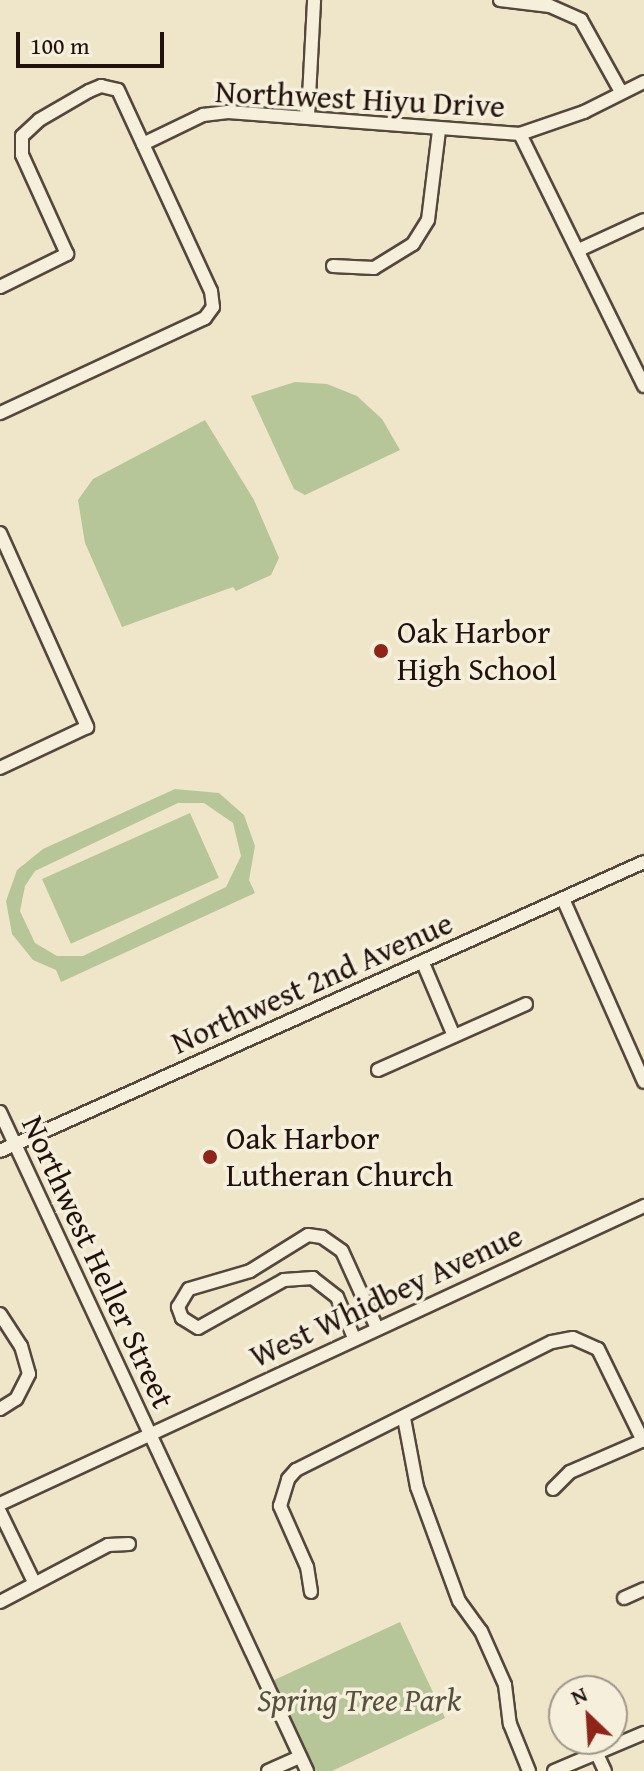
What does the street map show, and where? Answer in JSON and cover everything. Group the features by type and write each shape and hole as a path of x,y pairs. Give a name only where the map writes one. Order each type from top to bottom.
{"street":[{"path":"308,116 314,0"},
{"path":"500,0 550,6 581,20 621,92"},
{"name":"Northwest Hiyu Drive","path":"143,144 214,112 308,116 439,130 520,134 584,112 644,82"},
{"path":"0,287 67,254 22,155 22,136 30,126 89,91 111,86 123,98 211,291 213,307 205,318 0,413"},
{"path":"333,266 374,268 413,244 428,220 439,130"},
{"path":"520,134 539,180 581,249 644,386"},
{"path":"581,249 644,220"},
{"path":"0,533 6,561 87,727 0,768"},
{"name":"Northwest 2nd Avenue","path":"0,1151 644,862"},
{"path":"563,899 644,1082"},
{"path":"423,963 454,1036"},
{"path":"378,1070 526,1004"},
{"name":"Northwest Heller Street","path":"0,1112 307,1771"},
{"name":"West Whidbey Avenue","path":"0,1504 644,1206"},
{"path":"354,1338 337,1297 313,1278 284,1280 198,1328 182,1318 178,1307 189,1289 250,1271 308,1235 322,1237 342,1251 377,1328"},
{"path":"0,1314 21,1346 29,1374 16,1399 0,1409"},
{"path":"311,1592 307,1567 280,1506 288,1479 307,1462 404,1418 422,1403 552,1342 573,1338 587,1341 605,1359 644,1440 570,1472 553,1489"},
{"path":"404,1418 417,1487 459,1601 481,1631 505,1685 510,1724 529,1771"},
{"path":"0,1512 33,1580"},
{"path":"0,1602 33,1580 108,1545 129,1544"},
{"path":"624,1598 644,1589"},
{"path":"554,1771 594,1755"},
{"path":"268,1771 300,1757"}],"green space":[{"path":"295,382 327,384 357,396 382,419 400,450 305,495 294,489 251,396"},
{"path":"205,420 254,500 279,558 271,575 236,591 233,587 122,627 85,543 78,500 93,479"},
{"path":"175,789 219,793 244,815 255,846 249,880 255,893 61,982 56,970 33,960 12,934 6,901 17,870 43,849","holes":["178,803 204,803 233,823 241,856 226,887 83,956 57,956 35,943 20,911 25,886 35,871"]},
{"path":"190,813 219,878 71,944 42,879"},
{"name":"Spring Tree Park","path":"400,1622 445,1718 332,1771 314,1771 272,1681"}],"place":[{"name":"Oak Harbor High School","path":"381,651"},
{"name":"Oak Harbor Lutheran Church","path":"210,1157"}]}
